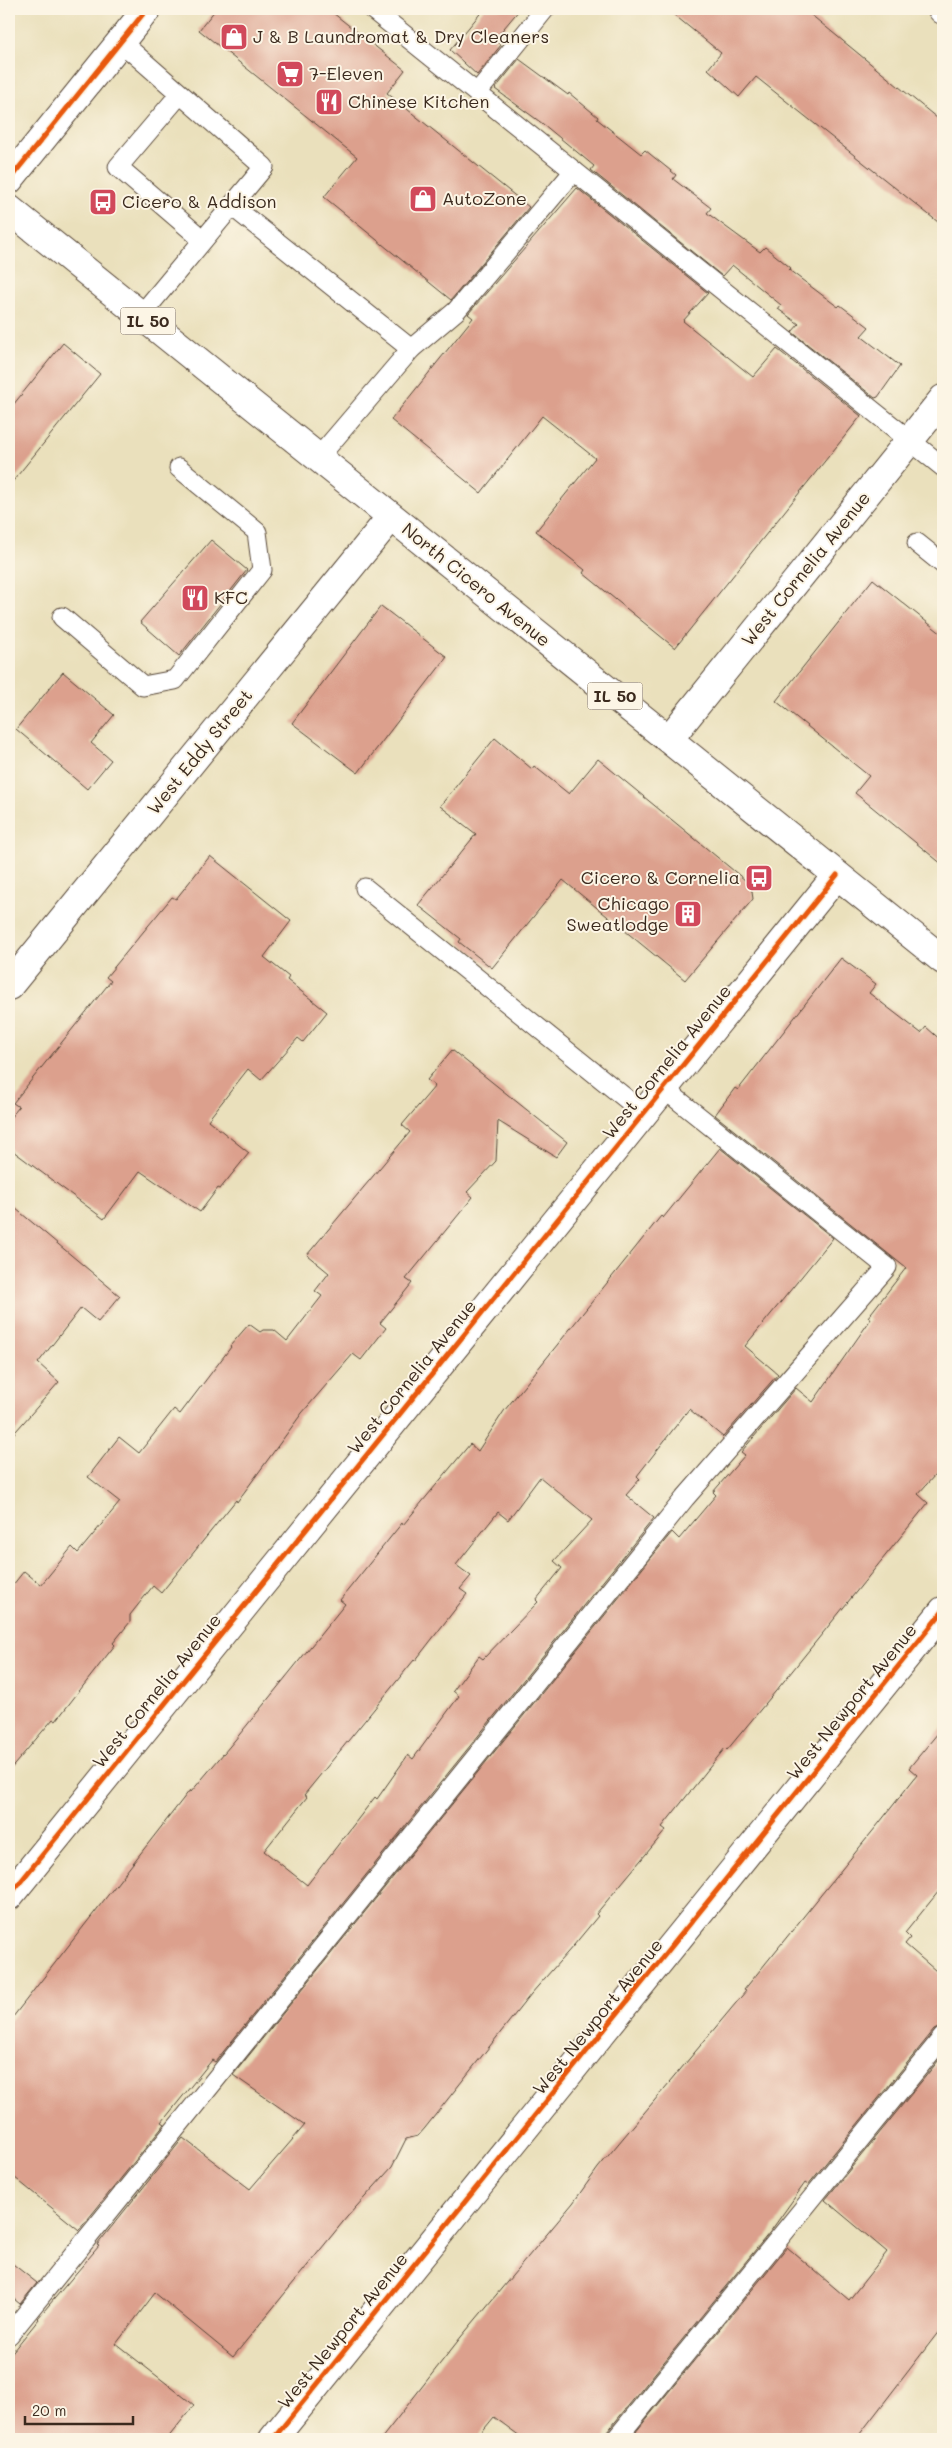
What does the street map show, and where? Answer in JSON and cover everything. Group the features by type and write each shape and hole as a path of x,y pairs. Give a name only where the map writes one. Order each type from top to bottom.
{"street":[{"path":"9,180 147,9"},
{"name":"North Cicero Avenue","path":"9,209 943,960"},
{"name":"West Cornelia Avenue","path":"668,739 943,399"},
{"name":"West Eddy Street","path":"9,986 391,517"},
{"name":"West Cornelia Avenue","path":"9,1896 836,874"},
{"name":"West Newport Avenue","path":"273,2439 943,1611"}],"lane":[{"path":"372,9 943,468"},
{"path":"477,93 545,9"},
{"path":"121,42 264,167 141,315"},
{"path":"180,94 118,167 203,240"},
{"path":"318,458 410,349 456,311 574,171"},
{"path":"232,206 410,349"},
{"path":"62,617 143,686 175,680 262,570 257,532 179,468"},
{"path":"916,543 943,564"},
{"path":"365,888 644,1112"},
{"path":"9,2335 685,1498 887,1267 663,1088"},
{"path":"616,2439 943,2037"}],"building":[{"path":"216,9 328,9 405,70 387,93 529,207 451,300 324,197 357,157 199,30"},
{"path":"484,9 520,9 494,40 501,45 477,75 450,50"},
{"path":"667,9 804,9 943,123 943,226 756,77 739,97 708,69 721,53"},
{"path":"519,59 568,95 569,93 598,117 597,119 641,154 645,150 676,175 673,179 711,208 707,213 760,252 765,247 791,268 789,270 838,307 840,305 869,327 861,336 900,366 878,397 875,398 792,332 799,324 778,309 781,305 732,265 722,276 591,170 594,166 543,124 495,89"},
{"path":"577,188 708,293 683,321 753,377 777,349 861,416 675,648 583,573 585,570 536,531 595,458 542,416 481,493 391,420 473,318 468,314"},
{"path":"63,343 100,374 9,486 9,410"},
{"name":"KFC","path":"211,540 247,570 179,656 140,622"},
{"path":"873,579 943,635 943,865 855,793 869,776 776,701"},
{"path":"381,606 447,657 358,773 292,723"},
{"path":"63,672 114,715 91,743 111,760 87,789 16,729"},
{"path":"495,738 532,769 534,766 569,794 598,759 751,885 753,899 685,980 563,880 492,968 459,942 461,939 418,905 476,834 440,806"},
{"path":"210,856 291,921 264,957 289,977 287,980 327,1012 303,1042 298,1038 261,1080 248,1069 208,1120 249,1153 200,1212 140,1171 104,1219 9,1148 9,1119 19,1107 13,1103 111,981 106,977 172,897 176,899"},
{"path":"841,958 876,984 869,993 921,1033 926,1027 943,1042 943,1466 918,1494 928,1503 727,1750 725,1748 662,1827 666,1830 596,1914 598,1916 531,1994 425,2128 418,2136 406,2139 392,2167 347,2217 233,2357 155,2293 116,2344 194,2405 167,2439 9,2439 9,2356 38,2318 99,2246 97,2245 183,2138 250,2189 305,2125 233,2075 672,1532 679,1539 716,1495 713,1492 745,1455 741,1452 796,1388 813,1402 871,1319 868,1317 906,1268 715,1115 735,1088 738,1090"},
{"path":"452,1050 567,1142 556,1157 498,1121 496,1161 467,1192 473,1197 406,1279 412,1283 380,1323 386,1328 361,1360 353,1354 302,1413 237,1502 236,1500 161,1593 153,1586 130,1615 130,1622 113,1643 115,1645 56,1721 53,1719 9,1771 9,1590 24,1571 41,1585 72,1547 78,1553 120,1502 88,1477 119,1437 139,1453 174,1409 180,1414 230,1346 249,1324 260,1332 263,1330 274,1330 287,1341 322,1296 315,1291 329,1273 307,1255 410,1132 402,1125 435,1086 427,1080"},
{"path":"720,1148 833,1238 745,1346 778,1374 723,1437 689,1409 637,1476 640,1479 626,1495 654,1518 215,2062 212,2060 162,2122 165,2124 79,2230 9,2173 9,2022 190,1790 191,1792 235,1740 345,1604 340,1600 402,1523 403,1525 470,1444 478,1451 504,1411 661,1216 663,1218","holes":["540,1477 592,1520 554,1561 562,1568 536,1600 538,1602 483,1659 479,1656 453,1691 459,1696 413,1759 408,1755 377,1799 375,1797 307,1885 264,1851 307,1797 304,1795 415,1661 467,1594 460,1589 471,1576 456,1565 498,1512 508,1520"]},
{"path":"9,1203 120,1296 98,1322 81,1308 38,1363 59,1382 9,1439"},
{"path":"943,1727 943,1886 905,1933 910,1938 905,1944 943,1977 943,2026 934,2030 808,2185 805,2183 770,2232 607,2432 605,2439 524,2439 494,2417 476,2439 381,2439 461,2337 573,2203 598,2168 746,1991 744,1990 876,1827 917,1775 909,1768"},
{"path":"943,2055 943,2326 856,2439 630,2439 787,2247 849,2300 887,2252 825,2200"},
{"path":"9,2261 37,2283 20,2304 9,2295"}],"cycle path":[{"path":"9,180 147,9"},
{"path":"9,1896 837,875"},
{"path":"273,2439 943,1611"}],"place":[{"name":"J & B Laundromat & Dry Cleaners","path":"234,37"},
{"name":"7-Eleven","path":"290,74"},
{"name":"Chinese Kitchen","path":"329,102"},
{"name":"AutoZone","path":"423,199"},
{"name":"Cicero & Addison","path":"103,202"},
{"name":"KFC","path":"195,598"},
{"name":"Cicero & Cornelia","path":"759,878"},
{"name":"Chicago Sweatlodge","path":"688,914"}]}
